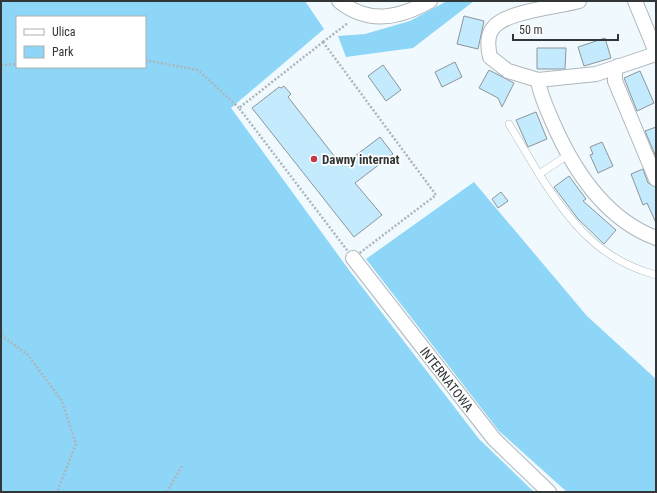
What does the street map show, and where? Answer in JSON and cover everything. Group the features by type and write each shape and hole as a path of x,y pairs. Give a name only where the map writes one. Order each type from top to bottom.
{"street":[{"path":"338,1 358,12 372,17 405,14 430,1"},
{"path":"579,1 524,12 497,24 492,29 488,46 490,57 508,71 538,80 596,74 656,53 635,1"},
{"path":"618,66 615,71 615,81 656,179"},
{"path":"538,80 546,107 568,155 579,173 603,202 629,226 656,238"},
{"name":"INTERNATOWA","path":"353,258 494,439 549,492"}],"lane":[{"path":"509,124 561,208 589,240 622,263 635,269 656,275"},
{"path":"539,174 568,155"}],"path":[{"path":"239,108 346,25 358,12"},
{"path":"146,60 198,70 239,108 353,258 436,195 323,42"},
{"path":"1,65 16,64"},
{"path":"1,335 28,355 62,401 76,444 57,492"},
{"path":"167,492 182,466"}],"green space":[{"path":"305,1 324,29 231,108 349,270 479,439 534,492 1,492 1,2"},
{"path":"447,1 474,1 413,48 346,57 338,36 365,34 410,21"},
{"path":"474,182 587,316 656,379 656,492 567,492 499,431 366,259"}],"building":[{"path":"464,16 484,21 478,49 457,44"},
{"path":"605,38 611,58 584,66 578,47"},
{"path":"537,48 566,48 565,69 537,69"},
{"path":"455,62 462,77 442,87 435,72"},
{"path":"383,65 401,90 386,101 368,76"},
{"path":"489,70 514,83 502,107 498,98 479,88"},
{"path":"640,71 654,103 637,111 624,78"},
{"name":"Dawny internat","path":"284,86 291,94 288,97 342,166 380,137 393,154 355,183 382,215 354,237 252,108 279,87 281,88"},
{"path":"536,112 547,139 528,147 516,120"},
{"path":"656,127 656,157 645,131"},
{"path":"602,142 613,166 598,173 590,155 593,154 590,147"},
{"path":"643,169 648,183 656,187 656,223 647,203 643,205 631,174"},
{"path":"569,176 586,199 583,201 616,230 604,244 578,219 554,187"},
{"path":"501,192 508,201 498,208 492,199"}],"place":[{"name":"Dawny internat","path":"314,159"}]}
